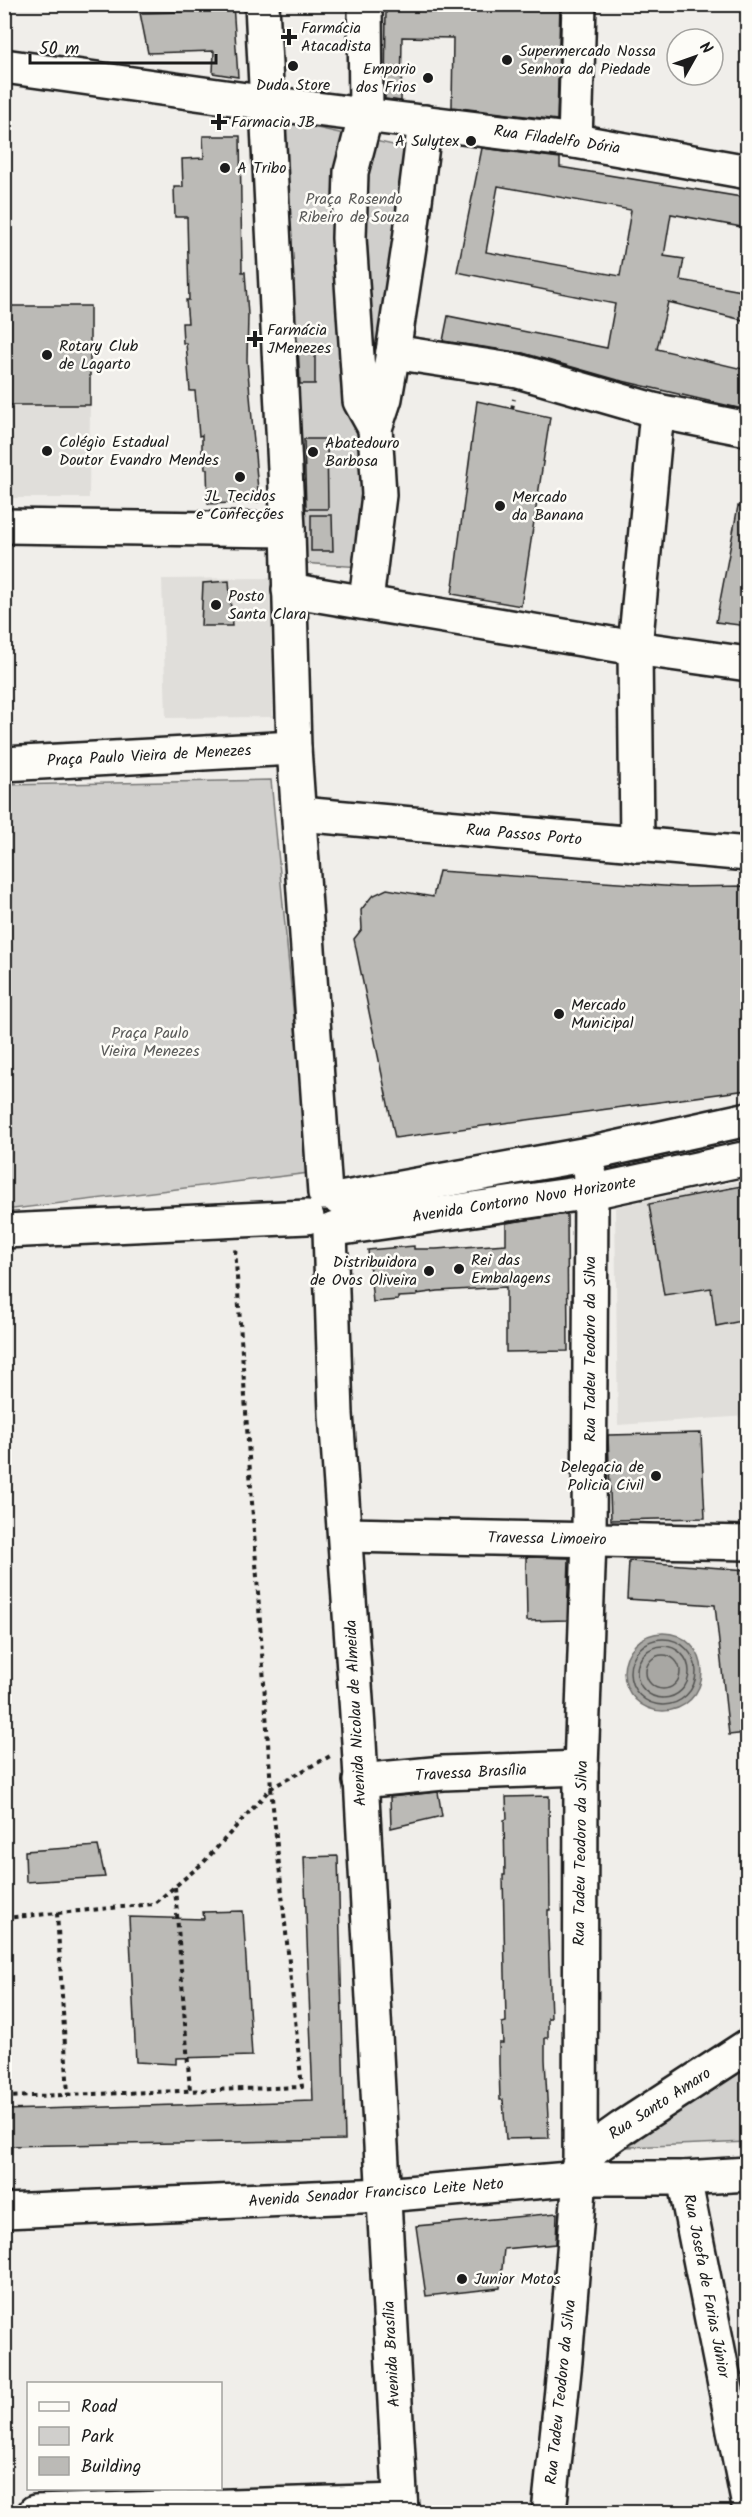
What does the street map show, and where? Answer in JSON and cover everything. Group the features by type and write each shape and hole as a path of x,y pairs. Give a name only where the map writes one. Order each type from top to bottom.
{"street":[{"path":"4,1231 327,1214 294,747 288,530 262,4"},
{"path":"365,4 366,114 351,172 349,238 360,401 375,428"},
{"path":"575,141 579,4"},
{"path":"4,66 267,103 366,114"},
{"name":"Rua Filadelfo Dória","path":"366,114 575,141 747,172"},
{"path":"366,601 379,495 375,428 385,398 393,352 411,240 425,122"},
{"path":"393,352 519,371 657,411 747,429"},
{"path":"637,845 635,648 657,411"},
{"path":"4,526 288,530"},
{"path":"289,590 366,601 635,648 747,664"},
{"name":"Praça Paulo Vieira de Menezes","path":"4,764 294,747"},
{"name":"Rua Passos Porto","path":"300,814 747,854"},
{"name":"Avenida Contorno Novo Horizonte","path":"327,1214 747,1119"},
{"name":"Rua Tadeu Teodoro da Silva","path":"549,2512 565,2361 579,2172 581,1768 589,1540 591,1192 588,1154"},
{"name":"Avenida Contorno Novo Horizonte","path":"327,1214 591,1192 747,1158"},
{"name":"Avenida Nicolau de Almeida","path":"327,1214 336,1414 359,1742 384,2195"},
{"name":"Travessa Limoeiro","path":"346,1535 747,1543"},
{"name":"Travessa Brasília","path":"360,1781 443,1773 581,1768"},
{"name":"Rua Santo Amaro","path":"579,2172 594,2148 747,2046"},
{"name":"Avenida Senador Francisco Leite Neto","path":"4,2211 384,2195 579,2172 684,2178 747,2174"},
{"name":"Rua Josefa de Farias Júnior","path":"684,2178 747,2501"},
{"name":"Avenida Brasília","path":"384,2195 400,2507"},
{"path":"35,2512 400,2507"}],"path":[{"path":"4,2097 302,2088 271,1788 235,1240"},
{"path":"4,1918 154,1904 203,1863 271,1788 359,1742"},
{"path":"174,1886 190,2091"},
{"path":"57,1913 68,2095"}],"shaded area":[{"name":"Colégio Estadual Doutor Evandro Mendes","path":"5,405 90,405 89,498 5,498"},
{"path":"270,578 273,717 166,718 162,579"},
{"path":"747,1180 747,1416 618,1425 615,1207"}],"green space":[{"name":"Praça Rosendo Ribeiro de Souza","path":"286,121 429,153 362,567 301,563"},
{"name":"Praça Paulo Vieira Menezes","path":"271,780 309,1173 5,1210 4,785"},
{"path":"747,2066 747,2142 629,2147 656,2125"}],"water":[{"path":"655,1633 671,1633 685,1639 696,1650 702,1664 702,1680 696,1694 685,1705 671,1711 655,1711 641,1705 630,1694 624,1680 624,1664 630,1650 641,1639"}],"building":[{"path":"185,4 233,4 238,77 213,73 214,51 148,53 140,13 185,12"},
{"name":"Supermercado Nossa Senhora da Piedade","path":"386,4 560,4 557,120 452,107 453,38 402,37 401,101 385,99"},
{"path":"203,136 240,136 242,272 245,272 248,315 247,360 259,502 208,504 207,469 205,469 204,453 202,453 202,435 199,436 195,391 190,391 182,323 188,323 187,217 175,217 174,187 183,187 182,159 204,158"},
{"path":"482,148 560,158 560,167 747,198 747,228 671,214 664,256 684,259 680,280 747,292 747,321 668,302 657,349 747,370 747,410 618,380 523,353 443,341 448,316 607,348 615,304 457,272","holes":["498,186 631,210 620,276 486,252"]},
{"name":"Rotary Club de Lagarto","path":"4,306 90,306 90,405 4,405"},
{"path":"298,347 315,347 315,384 300,384"},
{"name":"Mercado da Banana","path":"477,401 550,417 521,606 452,594"},
{"path":"304,439 327,439 328,509 306,509"},
{"path":"738,506 747,507 747,626 716,622"},
{"path":"311,515 332,515 333,551 311,551"},
{"name":"Posto Santa Clara","path":"229,581 232,626 201,626 203,583"},
{"name":"Mercado Municipal","path":"439,871 679,887 745,886 747,895 747,1090 395,1138 354,939 362,929 361,910 372,896 387,889 433,897"},
{"path":"747,1185 747,1320 716,1326 711,1288 664,1295 649,1204"},
{"path":"567,1214 568,1351 506,1352 506,1287 438,1291 417,1294 417,1296 398,1297 398,1300 373,1302 368,1250 414,1246 414,1249 436,1249 506,1244 506,1223"},
{"name":"Delegacia de Policia Civil","path":"701,1433 705,1518 611,1520 608,1435"},
{"path":"526,1557 569,1558 567,1620 527,1621"},
{"path":"629,1561 747,1570 747,1733 729,1735 715,1605 627,1599"},
{"path":"438,1792 442,1816 391,1828 390,1797"},
{"path":"549,1796 550,1910 548,1910 548,1933 551,2018 548,2018 548,2038 545,2038 545,2059 549,2138 506,2139 503,2100 500,2100 499,2043 503,2043 502,2023 506,2022 503,1875 505,1875 506,1797"},
{"path":"98,1846 105,1877 26,1882 25,1851"},
{"path":"338,1856 345,2140 4,2146 4,2110 313,2101 304,1857"},
{"path":"243,1911 252,2056 176,2058 176,2064 136,2062 129,1917 204,1919 203,1912"},
{"path":"557,2213 556,2244 504,2249 500,2288 426,2296 416,2226"}],"place":[{"name":"Farmácia Atacadista","path":"289,37"},
{"name":"Supermercado Nossa Senhora da Piedade","path":"507,60"},
{"name":"Duda Store","path":"293,66"},
{"name":"Emporio dos Frios","path":"428,78"},
{"name":"Farmacia JB","path":"219,122"},
{"name":"A Sulytex","path":"471,141"},
{"name":"A Tribo","path":"225,168"},
{"name":"Farmácia JMenezes","path":"255,339"},
{"name":"Rotary Club de Lagarto","path":"47,355"},
{"name":"Colégio Estadual Doutor Evandro Mendes","path":"47,451"},
{"name":"Abatedouro Barbosa","path":"313,452"},
{"name":"JL Tecidos e Confecções","path":"240,477"},
{"name":"Mercado da Banana","path":"500,506"},
{"name":"Posto Santa Clara","path":"216,605"},
{"name":"Mercado Municipal","path":"559,1014"},
{"name":"Rei das Embalagens","path":"459,1269"},
{"name":"Distribuidora de Ovos Oliveira","path":"429,1271"},
{"name":"Delegacia de Policia Civil","path":"656,1476"},
{"name":"Junior Motos","path":"462,2279"}]}
